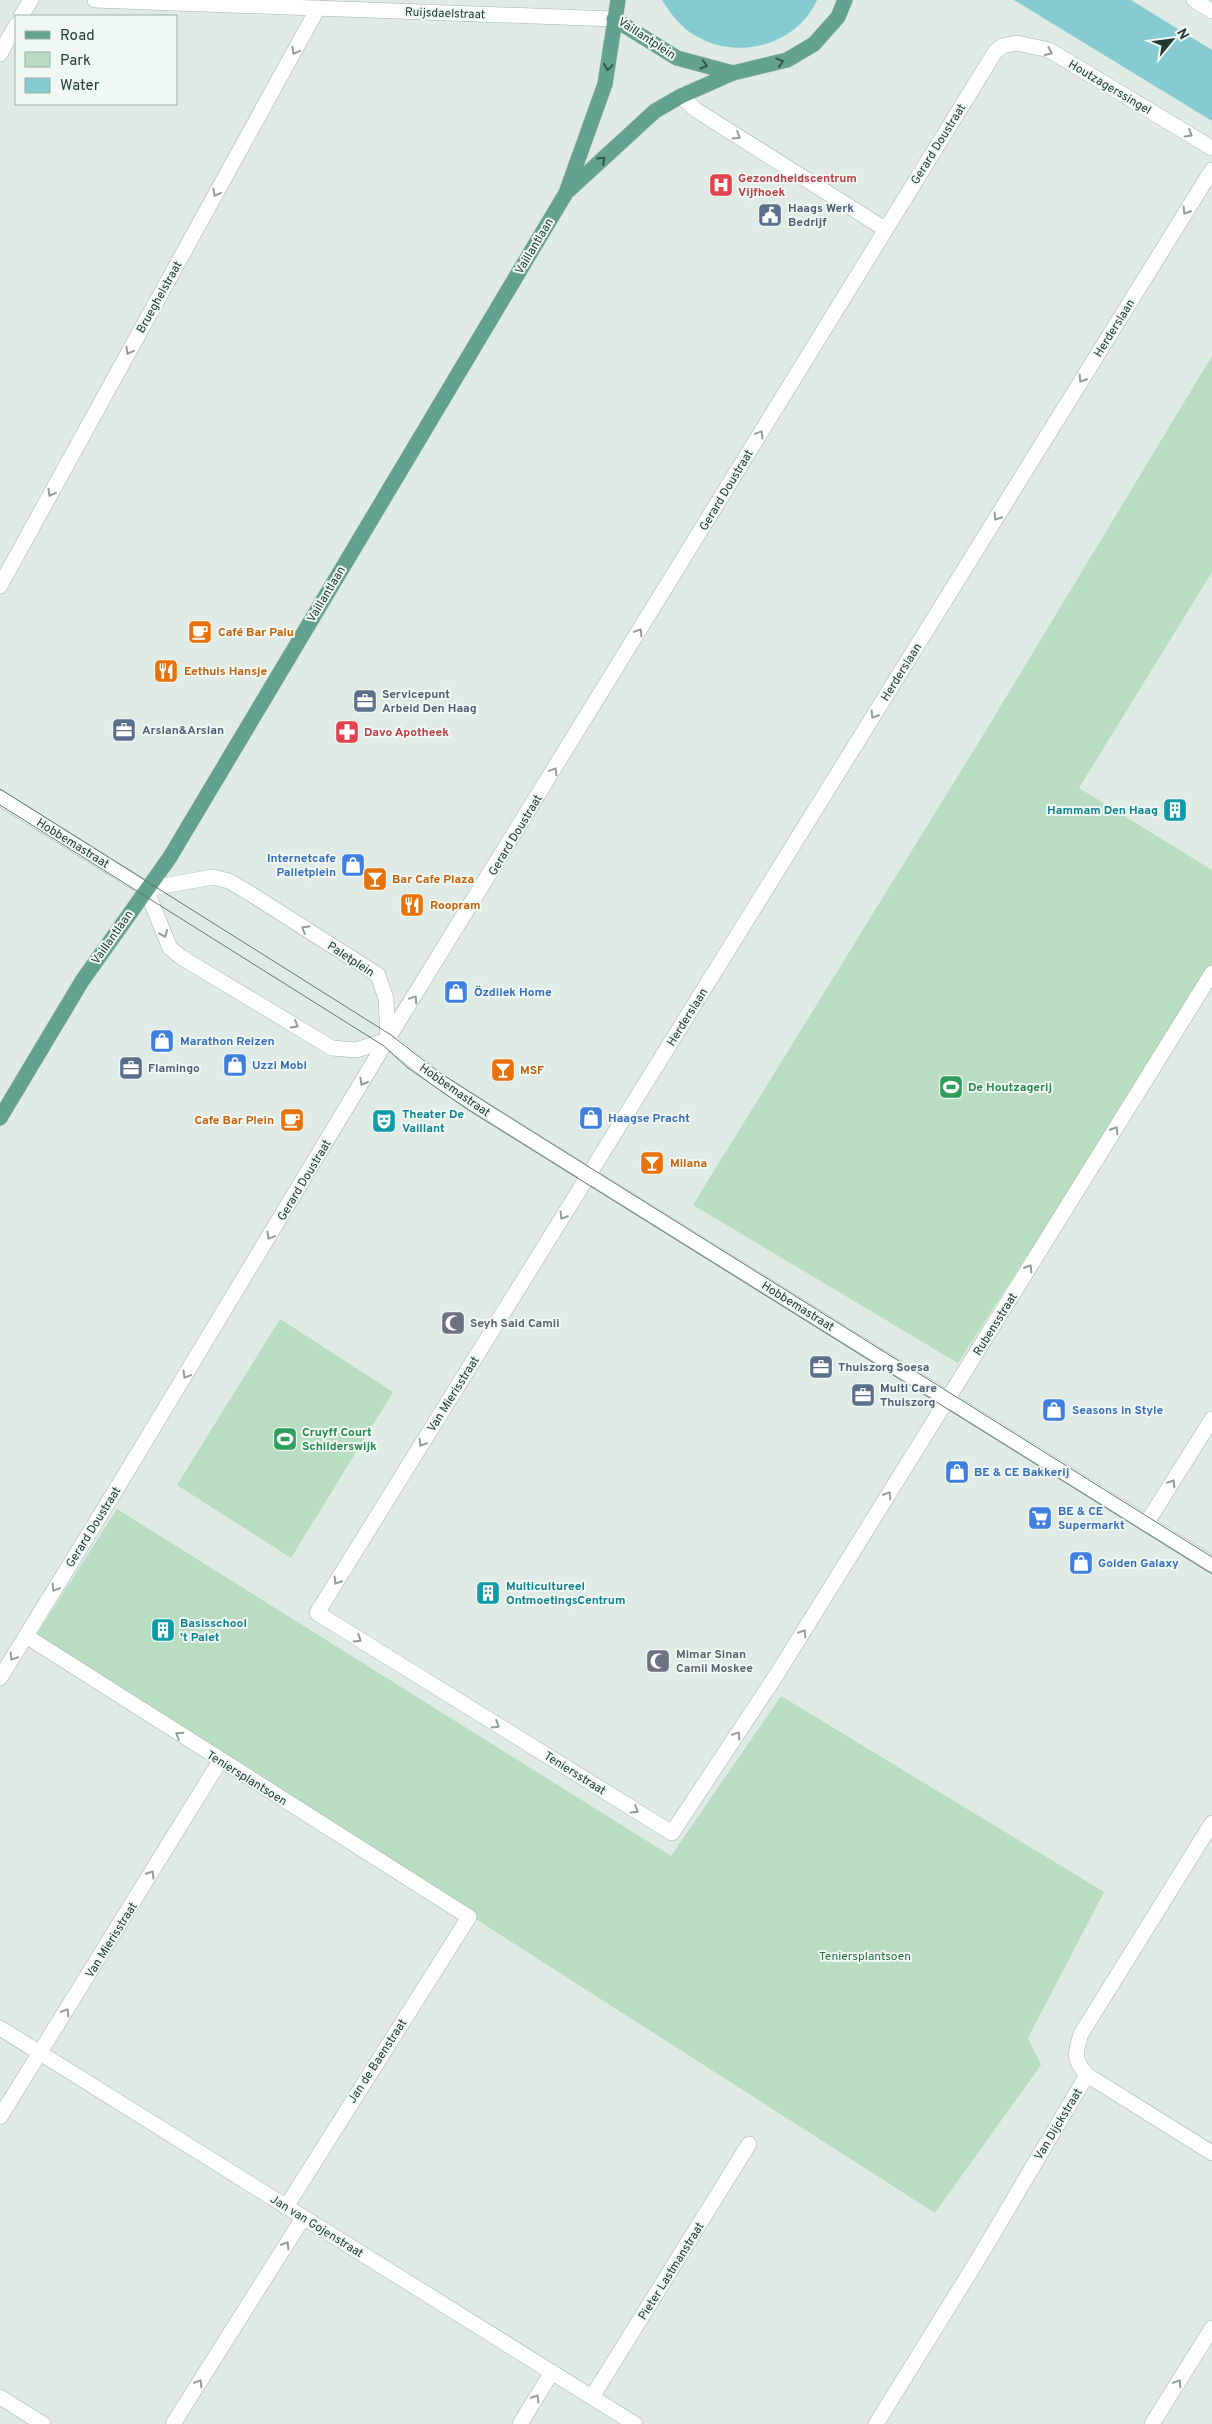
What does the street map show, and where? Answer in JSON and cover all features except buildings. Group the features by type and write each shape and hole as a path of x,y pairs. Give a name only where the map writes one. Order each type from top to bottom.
{"main road":[{"name":"Vaillantplein","path":"618,0 614,19 677,58 733,73 787,60 814,44 838,17 845,0"},
{"name":"Vaillantlaan","path":"0,1118 82,981 170,857 196,815 566,193 605,84 614,19"},
{"name":"Vaillantlaan","path":"566,193 655,112 681,96 733,73"}],"street":[{"path":"22,15 31,0"},
{"name":"Ruijsdaelstraat","path":"95,0 614,19"},
{"path":"1194,0 1212,11"},
{"name":"Brueghelstraat","path":"0,586 318,8"},
{"path":"0,54 15,27"},
{"name":"Houtzagerssingel","path":"1002,46 1017,43 1049,50 1212,148"},
{"name":"Gerard Doustraat","path":"0,1678 885,229 995,52 1002,46"},
{"path":"681,96 696,110 885,229"},
{"name":"Herderslaan","path":"590,1175 1212,170"},
{"name":"Hobbemastraat","path":"0,798 146,889"},
{"name":"Paletplein","path":"146,889 213,876 229,881 251,894 378,975 386,1000 388,1040"},
{"path":"146,889 170,948 181,957 332,1048 356,1050 388,1040"},
{"name":"Rubensstraat","path":"777,1674 1212,973"},
{"name":"Hobbemastraat","path":"388,1040 445,1085 1212,1564"},
{"name":"Van Mierisstraat","path":"317,1613 590,1175"},
{"path":"1146,1524 1212,1419"},
{"name":"Teniersstraat","path":"317,1613 672,1834 777,1674"},
{"name":"Teniersplantsoen","path":"26,1636 220,1761 469,1917"},
{"name":"Van Mierisstraat","path":"0,2117 220,1761"},
{"name":"Van Dijckstraat","path":"876,2424 977,2261 1087,2075 1076,2063 1076,2050 1081,2034 1212,1823"},
{"name":"Jan de Baenstraat","path":"286,2206 469,1917"},
{"name":"Jan van Gojenstraat","path":"0,2028 635,2424"},
{"path":"1087,2075 1212,2153"},
{"name":"Pieter Lastmanstraat","path":"592,2397 749,2144"},
{"path":"173,2424 303,2218"},
{"path":"1152,2424 1212,2328"},
{"path":"520,2424 552,2372"},
{"path":"0,2397 43,2424"}],"green space":[{"name":"De Houtzagerij","path":"1212,356 1212,572 1079,788 1212,870 1212,969 958,1363 693,1205 985,732"},
{"name":"Cruyff Court Schilderswijk","path":"280,1319 393,1392 291,1558 177,1485"},
{"name":"Teniersplantsoen","path":"117,1509 671,1856 781,1696 1104,1892 1028,2038 1041,2065 935,2213 35,1637"}],"water":[{"path":"662,0 817,0 808,15 796,28 781,38 765,44 730,47 712,43 691,33 681,25"},
{"path":"1014,0 1131,0 1212,50 1212,121"}],"tram line":[{"path":"0,789 391,1035 440,1073 490,1105 1212,1557"},
{"path":"0,805 384,1046 408,1068 470,1111 1212,1574"}],"place":[{"name":"Gezondheidscentrum Vijfhoek","path":"721,185"},
{"name":"Haags Werk Bedrijf","path":"770,215"},
{"name":"Café Bar Palu","path":"200,632"},
{"name":"Eethuis Hansje","path":"166,671"},
{"name":"Servicepunt Arbeid Den Haag","path":"365,701"},
{"name":"Arslan&Arslan","path":"124,730"},
{"name":"Davo Apotheek","path":"347,732"},
{"name":"Hammam Den Haag","path":"1175,810"},
{"name":"Internetcafe Palletplein","path":"353,865"},
{"name":"Bar Cafe Plaza","path":"375,879"},
{"name":"Roopram","path":"412,905"},
{"name":"Özdilek Home","path":"456,992"},
{"name":"Marathon Reizen","path":"162,1041"},
{"name":"Uzzi Mobi","path":"235,1065"},
{"name":"Flamingo","path":"131,1068"},
{"name":"MSF","path":"503,1070"},
{"name":"De Houtzagerij","path":"951,1087"},
{"name":"Haagse Pracht","path":"591,1118"},
{"name":"Cafe Bar Plein","path":"292,1120"},
{"name":"Theater De Vaillant","path":"384,1121"},
{"name":"Milana","path":"652,1163"},
{"name":"Seyh Said Camii","path":"453,1323"},
{"name":"Thuiszorg Soesa","path":"821,1367"},
{"name":"Multi Care Thuiszorg","path":"863,1395"},
{"name":"Seasons in Style","path":"1054,1410"},
{"name":"Cruyff Court Schilderswijk","path":"285,1439"},
{"name":"BE & CE Bakkerij","path":"957,1472"},
{"name":"BE & CE Supermarkt","path":"1040,1518"},
{"name":"Golden Galaxy","path":"1081,1563"},
{"name":"Multicultureel OntmoetingsCentrum","path":"488,1593"},
{"name":"Basisschool 't Palet","path":"163,1630"},
{"name":"Mimar Sinan Camii Moskee","path":"658,1661"}]}
